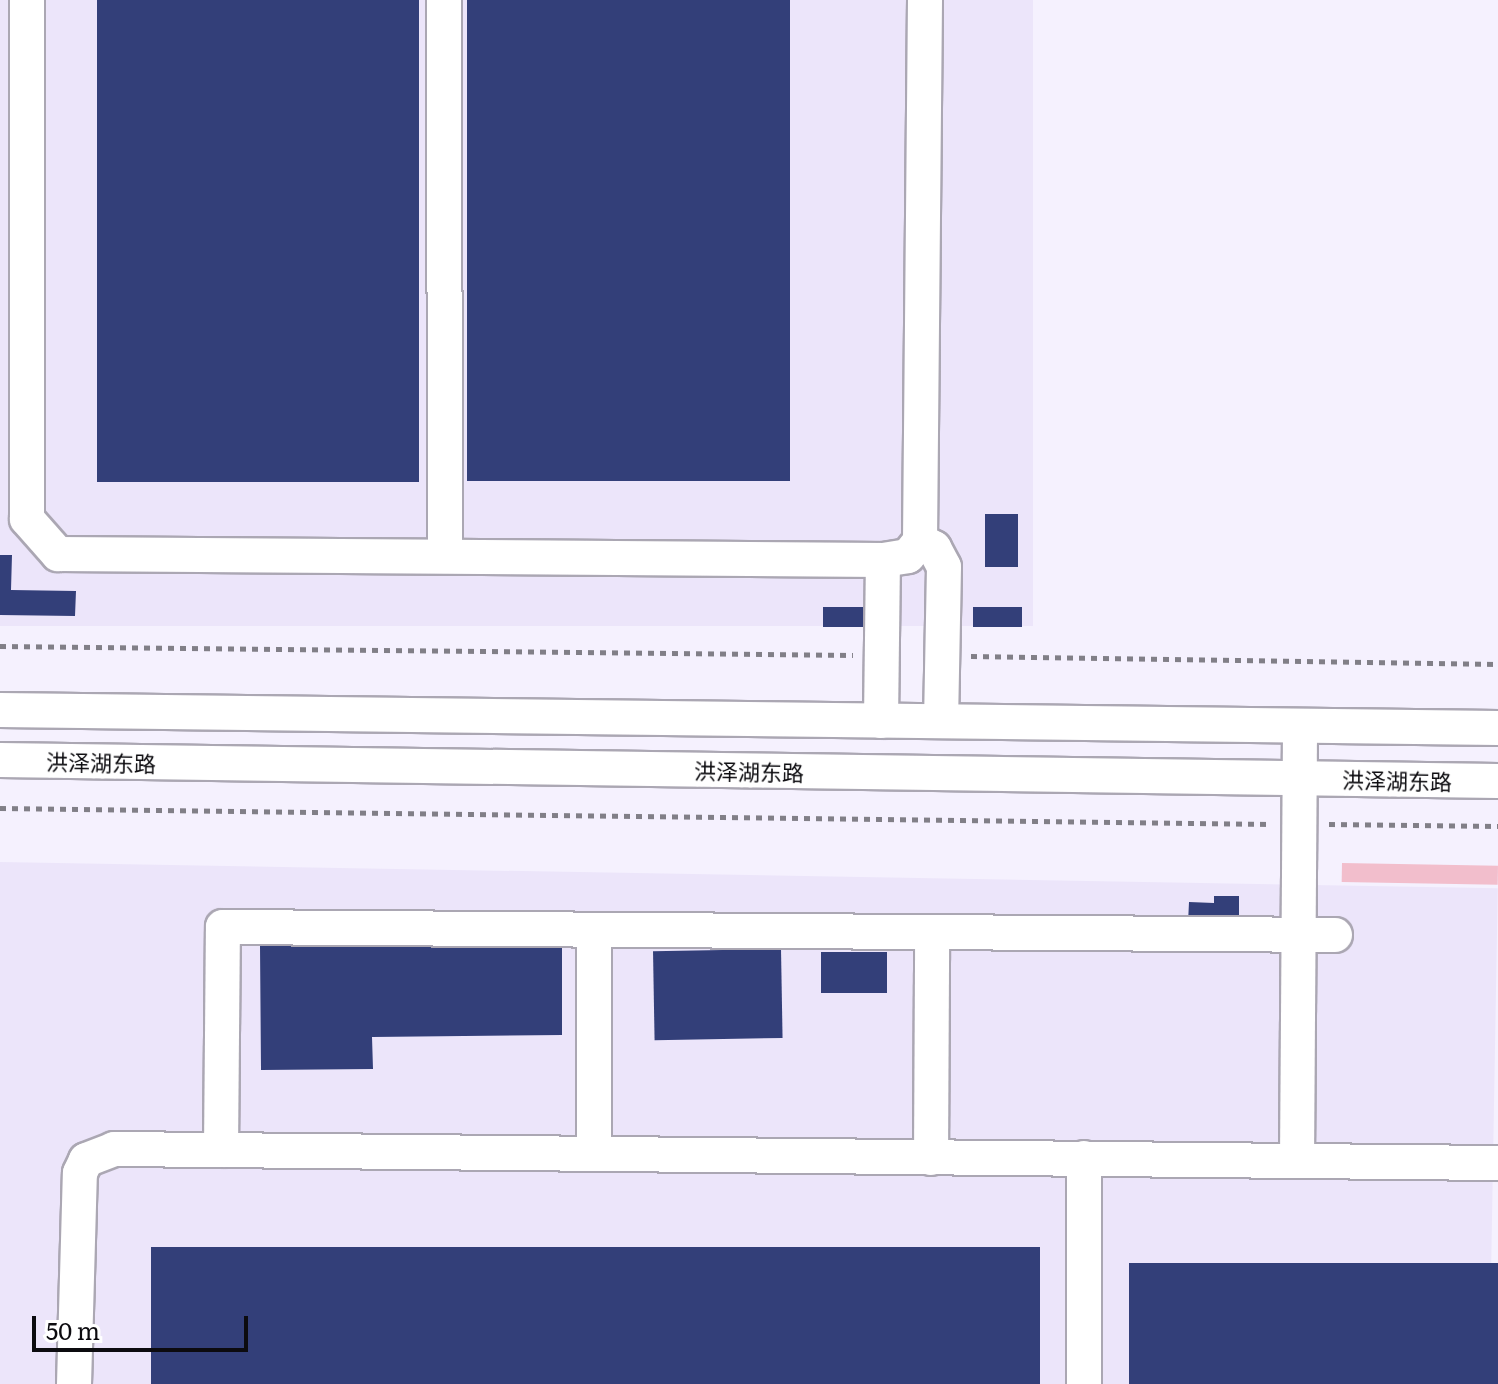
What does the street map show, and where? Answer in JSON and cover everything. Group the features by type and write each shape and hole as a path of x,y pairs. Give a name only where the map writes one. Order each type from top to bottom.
{"street":[{"path":"27,0 27,519 58,554 445,554 883,560 908,556 920,541 925,0"},
{"path":"444,0 445,554"},
{"path":"920,541 934,548 944,567 941,721"},
{"path":"881,721 883,560"},
{"path":"0,710 1498,728"},
{"path":"1297,1161 1300,726"},
{"name":"洪泽湖东路","path":"0,760 1498,781"},
{"path":"221,1150 223,927 1335,935"},
{"path":"594,930 594,1154"},
{"path":"931,1158 932,932"},
{"path":"74,1384 78,1186 86,1160 114,1149 1498,1163"},
{"path":"1084,1158 1084,1384"}],"path":[{"path":"0,646 881,655"},
{"path":"942,656 1498,664"},
{"path":"0,808 1498,826"}],"shaded area":[{"path":"0,0 1033,0 1033,626 0,626"},
{"path":"0,862 1498,888 1489,1384 0,1384"},
{"path":"1342,863 1498,866 1498,885 1342,882"}],"building":[{"path":"97,0 419,0 419,482 97,482"},
{"path":"467,0 790,0 790,481 467,481"},
{"path":"985,514 1018,514 1018,567 985,567"},
{"path":"0,555 12,555 11,590 76,591 75,616 0,615"},
{"path":"823,607 872,607 872,627 823,627"},
{"path":"973,607 1022,607 1022,627 973,627"},
{"path":"1214,896 1239,896 1239,924 1188,923 1189,902 1214,903"},
{"path":"562,945 562,1035 372,1037 373,1069 261,1070 260,946"},
{"path":"781,949 783,1038 655,1040 653,951"},
{"path":"821,952 887,952 887,993 821,993"},
{"path":"151,1247 1040,1247 1040,1384 151,1384"},
{"path":"1129,1263 1498,1263 1498,1384 1129,1384"}]}
